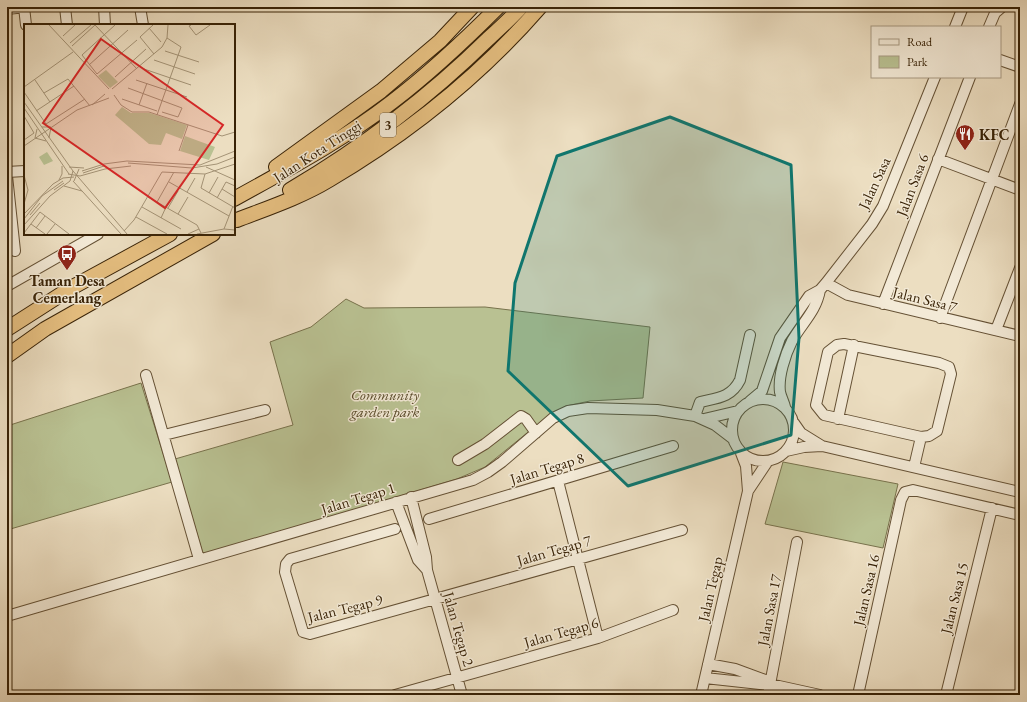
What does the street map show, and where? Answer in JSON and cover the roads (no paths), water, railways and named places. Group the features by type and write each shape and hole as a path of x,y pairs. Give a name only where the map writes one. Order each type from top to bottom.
{"highway":[{"path":"235,198 324,131 381,91 440,41 472,7"},
{"name":"Jalan Kota Tinggi","path":"235,198 313,155 391,103 451,54 498,7"},
{"name":"Jalan Kota Tinggi","path":"236,221 322,171 401,115 464,63 521,7"},
{"path":"236,221 328,180 408,128 474,74 540,7"},
{"path":"7,329 71,288 168,235"},
{"path":"7,356 45,329 211,235"}],"street":[{"path":"7,9 25,7 26,24"},
{"path":"65,7 67,24"},
{"path":"104,7 105,24"},
{"path":"140,7 142,24"},
{"path":"955,26 963,7"},
{"path":"989,26 995,13 1002,7"},
{"path":"1001,60 1020,67"},
{"name":"Jalan Sasa","path":"750,401 762,391 780,338 809,296 823,287 872,224 883,206 935,78"},
{"name":"Jalan Sasa 6","path":"883,304 970,78"},
{"path":"940,318 1020,104"},
{"path":"938,159 1020,190"},
{"path":"7,172 24,171"},
{"path":"7,176 15,251"},
{"path":"7,286 92,235"},
{"path":"996,330 1020,268"},
{"name":"Jalan Sasa","path":"785,407 780,393 781,377 785,359 791,342 818,302 823,287"},
{"name":"Jalan Sasa 7","path":"823,287 848,296 1020,336"},
{"path":"699,418 700,402 721,398 731,393 737,387 740,380 750,335"},
{"path":"837,345 854,345 949,366 951,374 939,426 934,434 921,437 824,415 816,405 828,352 837,345"},
{"path":"838,419 854,345"},
{"path":"146,375 199,559"},
{"path":"794,423 792,443 786,451 778,457 768,461 754,460 741,453 732,438 731,429 733,419 738,411 750,401 762,398 775,400 785,407 801,433 822,446"},
{"name":"Jalan Tegap 1","path":"7,616 473,480 488,472 553,418 563,414 588,408 657,410 699,418 732,438"},
{"path":"164,435 265,410"},
{"name":"Jalan Tegap 1","path":"699,418 738,411"},
{"path":"458,460 486,444 521,416 526,419 536,433"},
{"path":"914,467 921,437"},
{"name":"Jalan Tegap 8","path":"429,519 673,446"},
{"path":"786,451 804,447 822,446 1020,492"},
{"name":"Jalan Tegap","path":"701,695 748,491 746,466 741,453"},
{"name":"Jalan Tegap","path":"748,491 768,461"},
{"path":"558,481 598,638"},
{"name":"Jalan Sasa 16","path":"858,695 899,508 904,492 913,490 992,508"},
{"name":"Jalan Tegap 2","path":"411,497 426,557 427,570 462,695"},
{"name":"Jalan Tegap 2","path":"396,502 418,560 427,570"},
{"path":"992,508 1020,515"},
{"name":"Jalan Sasa 15","path":"946,695 992,508"},
{"name":"Jalan Tegap 9","path":"396,529 290,559 286,564 285,572 303,632 310,634 435,599"},
{"name":"Jalan Tegap 7","path":"435,599 682,530"},
{"name":"Jalan Sasa 17","path":"768,695 773,684 797,542"},
{"name":"Jalan Tegap 6","path":"395,695 598,638 673,610"},
{"path":"708,664 735,669 773,684"},
{"path":"705,678 773,684 820,695"}],"place":[{"name":"KFC","path":"965,151"},
{"name":"Taman Desa Cemerlang","path":"67,271"}],"park label":[{"name":"Community garden park","path":"385,402"}]}
